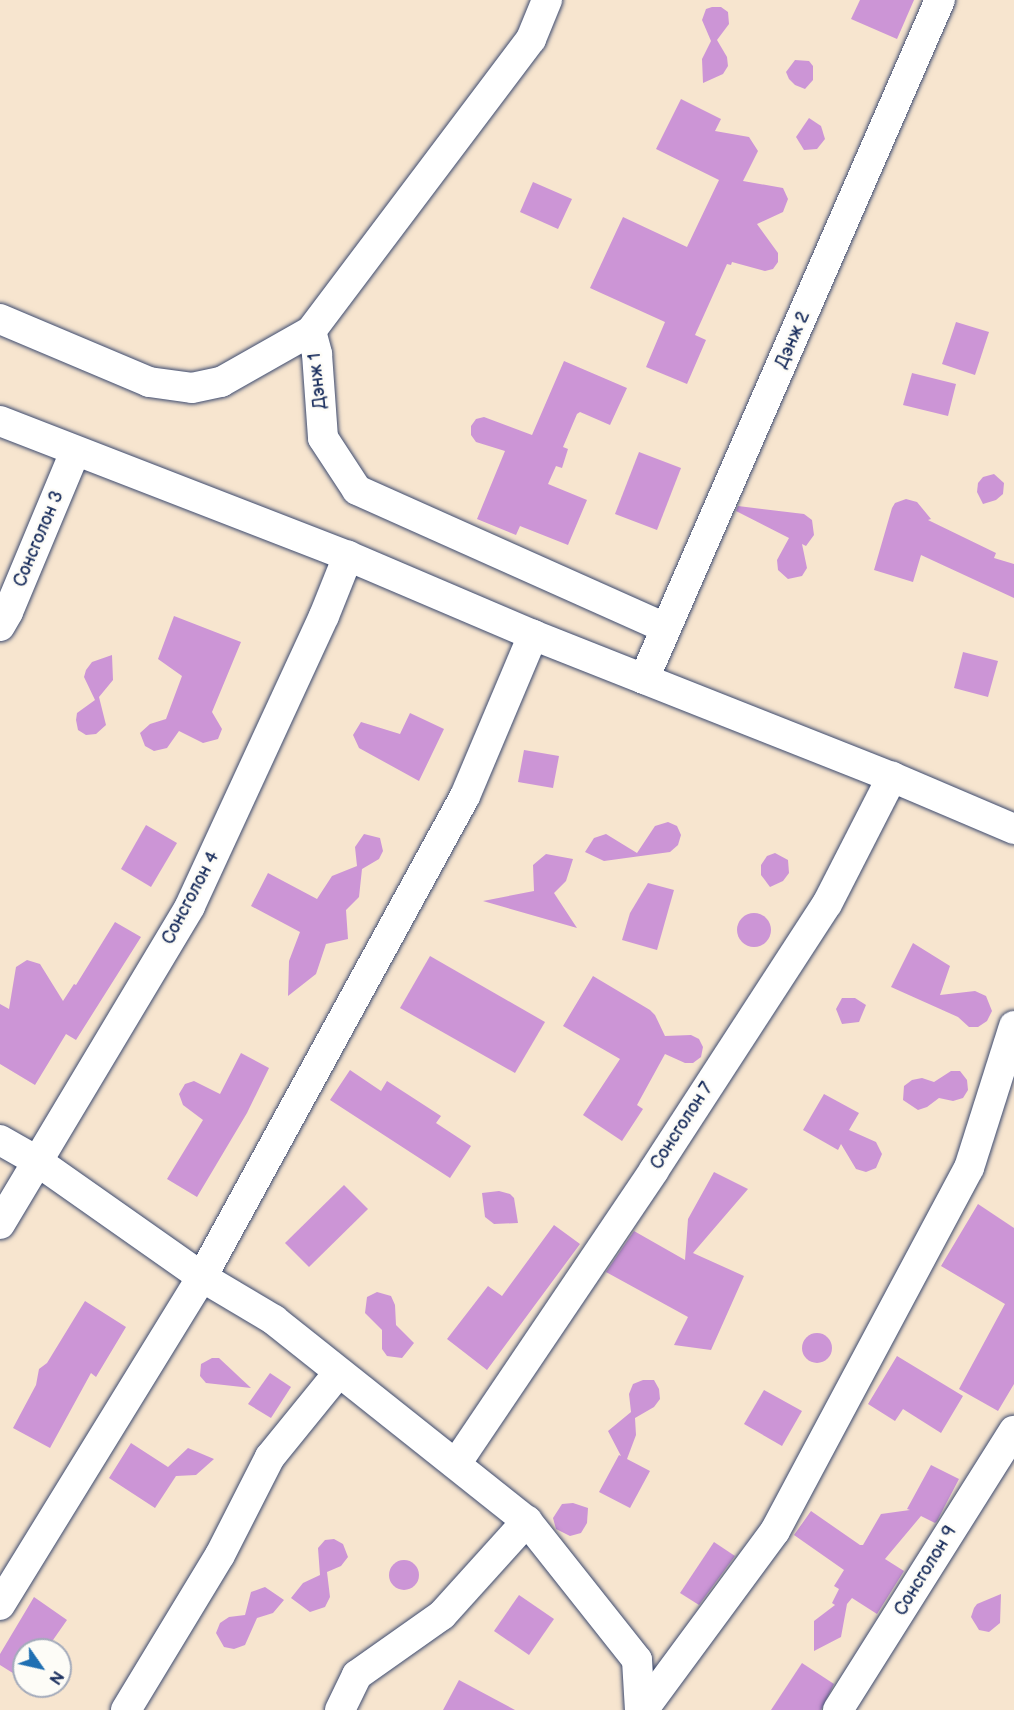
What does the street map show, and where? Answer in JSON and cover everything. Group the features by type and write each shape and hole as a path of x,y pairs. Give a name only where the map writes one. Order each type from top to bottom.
{"street":[{"name":"Дэнж 1","path":"547,0 531,39 311,331 317,354 323,438 357,490 666,628"},
{"name":"Дэнж 2","path":"644,679 940,0"},
{"path":"0,319 149,382 192,388 221,382 311,331"},
{"path":"0,421 348,556 533,635 892,777 1014,829"},
{"name":"Сонсголон 3","path":"0,626 8,612 75,452"},
{"name":"Сонсголон 4","path":"0,1224 190,906 324,616 348,556"},
{"path":"0,1605 202,1277 465,796 533,635"},
{"name":"Сонсголон 7","path":"456,1464 654,1170 827,904 892,777"},
{"path":"642,1710 775,1531 969,1168 1014,1026"},
{"path":"0,1140 37,1161 202,1277 274,1320 527,1521 637,1660 642,1710"},
{"path":"126,1710 220,1555 270,1457 339,1372"},
{"name":"Сонсголон 9","path":"838,1710 1014,1431"},
{"path":"340,1710 357,1675 442,1615 527,1521"}],"building":[{"path":"860,0 914,0 897,39 851,19"},
{"path":"721,7 728,12 729,24 717,40 727,57 728,66 723,74 703,83 702,59 711,41 702,20 706,9"},
{"path":"795,60 809,61 813,66 813,80 805,89 795,85 786,72"},
{"path":"681,99 721,119 715,131 749,137 758,151 743,181 783,188 788,199 783,212 757,224 778,253 778,262 773,269 765,271 732,262 731,265 727,264 695,335 706,340 687,384 646,367 665,322 590,288 623,217 687,247 719,180 656,149"},
{"path":"809,118 821,126 825,139 817,149 804,150 796,137"},
{"path":"533,182 572,199 558,229 520,212"},
{"path":"956,322 989,332 975,375 942,364"},
{"path":"564,361 627,388 610,425 580,412 577,414 563,447 568,449 562,468 556,466 548,484 587,500 568,545 520,526 516,535 477,519 505,451 476,442 471,435 471,426 476,419 484,417 532,435"},
{"path":"912,373 956,384 948,416 903,405"},
{"path":"639,452 681,468 657,530 615,514"},
{"path":"994,474 1004,483 1003,494 996,500 983,504 977,492 978,483 983,477"},
{"path":"906,499 917,502 931,519 928,520 996,553 994,558 1014,564 1014,598 921,555 913,582 874,570 892,508 895,503"},
{"path":"738,506 804,514 812,520 814,535 806,546 802,544 807,568 802,576 788,579 778,570 777,560 789,538 736,511"},
{"path":"174,616 241,642 212,712 222,729 218,739 203,743 179,731 167,748 154,751 145,746 140,733 150,724 166,719 182,676 158,659"},
{"path":"963,652 998,661 988,697 954,688"},
{"path":"112,655 113,680 99,697 106,725 96,734 86,735 78,730 76,720 77,713 95,700 84,677 86,670 92,662"},
{"path":"410,713 444,729 419,781 359,748 353,735 361,722 400,734"},
{"path":"524,750 559,756 553,788 518,782"},
{"path":"668,822 677,826 681,835 678,845 670,852 604,861 585,852 594,838 606,834 637,853 655,826"},
{"path":"146,825 177,843 151,887 121,869"},
{"path":"364,834 380,838 383,851 379,859 362,869 359,897 346,910 348,939 326,944 316,974 288,996 289,961 300,932 251,906 268,873 317,899 332,876 357,866 355,847"},
{"path":"775,853 788,860 789,873 783,881 770,887 761,875 761,865 767,856"},
{"path":"546,854 573,859 566,881 554,893 577,928 483,901 534,891 533,865"},
{"path":"648,883 674,890 657,950 622,940 630,913"},
{"path":"754,913 766,918 771,930 766,942 754,947 742,942 737,930 742,918"},
{"path":"115,922 141,937 76,1040 66,1034 35,1085 0,1064 0,1004 9,1009 16,967 27,960 40,964 63,1001 74,984 76,985"},
{"path":"913,943 950,966 940,995 975,991 986,996 992,1011 987,1021 978,1027 969,1027 958,1017 891,987"},
{"path":"430,956 545,1022 515,1073 400,1008"},
{"path":"593,976 650,1010 655,1015 665,1036 691,1035 699,1039 703,1047 701,1057 693,1063 685,1063 665,1054 637,1105 643,1109 622,1141 583,1115 620,1059 563,1026"},
{"path":"842,998 855,998 866,1005 859,1022 842,1024 836,1009"},
{"path":"241,1053 269,1068 247,1113 197,1197 167,1179 203,1120 183,1105 179,1094 185,1084 194,1081 220,1094"},
{"path":"350,1070 381,1091 387,1081 441,1116 436,1123 471,1146 450,1178 330,1100"},
{"path":"951,1071 960,1071 967,1080 968,1090 963,1098 953,1101 939,1098 927,1107 918,1110 903,1100 904,1086 912,1080 922,1078 934,1082"},
{"path":"824,1094 859,1113 849,1130 876,1142 882,1154 876,1168 866,1172 856,1169 841,1144 838,1150 803,1130"},
{"path":"714,1172 748,1189 693,1253 744,1276 711,1350 674,1345 688,1317 606,1272 634,1231 685,1260 688,1219"},
{"path":"344,1185 368,1209 309,1267 285,1243"},
{"path":"499,1191 510,1194 514,1198 518,1223 494,1224 485,1217 482,1193"},
{"path":"978,1204 1014,1228 1014,1384 998,1411 959,1389 1005,1304 941,1266"},
{"path":"554,1225 580,1244 487,1370 447,1339 488,1286 502,1296"},
{"path":"377,1292 391,1296 395,1305 396,1325 414,1343 402,1358 387,1356 382,1349 382,1330 365,1313 367,1297"},
{"path":"85,1301 126,1327 96,1377 91,1373 50,1448 13,1428 36,1385 39,1369 47,1363"},
{"path":"817,1333 828,1337 832,1348 828,1359 817,1363 806,1359 802,1348 806,1337"},
{"path":"897,1356 963,1396 941,1433 903,1409 895,1421 868,1404"},
{"path":"212,1358 219,1358 251,1388 206,1383 200,1376 201,1364"},
{"path":"270,1373 291,1387 271,1418 248,1404"},
{"path":"643,1380 654,1380 659,1389 660,1399 654,1407 635,1418 636,1435 627,1459 650,1471 630,1508 599,1492 619,1455 621,1456 608,1431 631,1412 629,1394 633,1384"},
{"path":"764,1390 802,1411 782,1446 744,1424"},
{"path":"131,1443 168,1467 188,1448 214,1459 196,1475 176,1476 155,1508 109,1478"},
{"path":"931,1465 959,1479 937,1521 935,1523 921,1516 885,1559 904,1571 877,1614 852,1598 847,1604 841,1637 814,1651 814,1621 835,1605 832,1603 839,1589 834,1586 844,1570 794,1535 811,1511 863,1545 881,1514 910,1510 907,1509"},
{"path":"573,1503 588,1508 587,1523 581,1533 570,1536 556,1529 553,1518 562,1504"},
{"path":"334,1539 343,1544 348,1557 341,1566 327,1572 330,1597 325,1607 310,1612 291,1598 303,1583 320,1575 318,1548 325,1540"},
{"path":"714,1542 735,1556 699,1605 680,1593"},
{"path":"404,1560 410,1561 418,1569 418,1581 410,1589 404,1590 398,1589 390,1581 389,1575 390,1569 398,1561"},
{"path":"265,1587 284,1600 273,1613 257,1618 245,1645 234,1649 224,1647 216,1633 220,1623 229,1617 245,1615 251,1592"},
{"path":"1001,1594 1000,1623 989,1632 979,1630 971,1617 974,1608 977,1604"},
{"path":"519,1595 554,1619 529,1655 494,1631"},
{"path":"34,1597 67,1620 54,1638 12,1638 12,1672 0,1665 0,1654"},
{"path":"802,1663 834,1684 821,1710 771,1710"},
{"path":"459,1680 515,1710 443,1710"}]}
